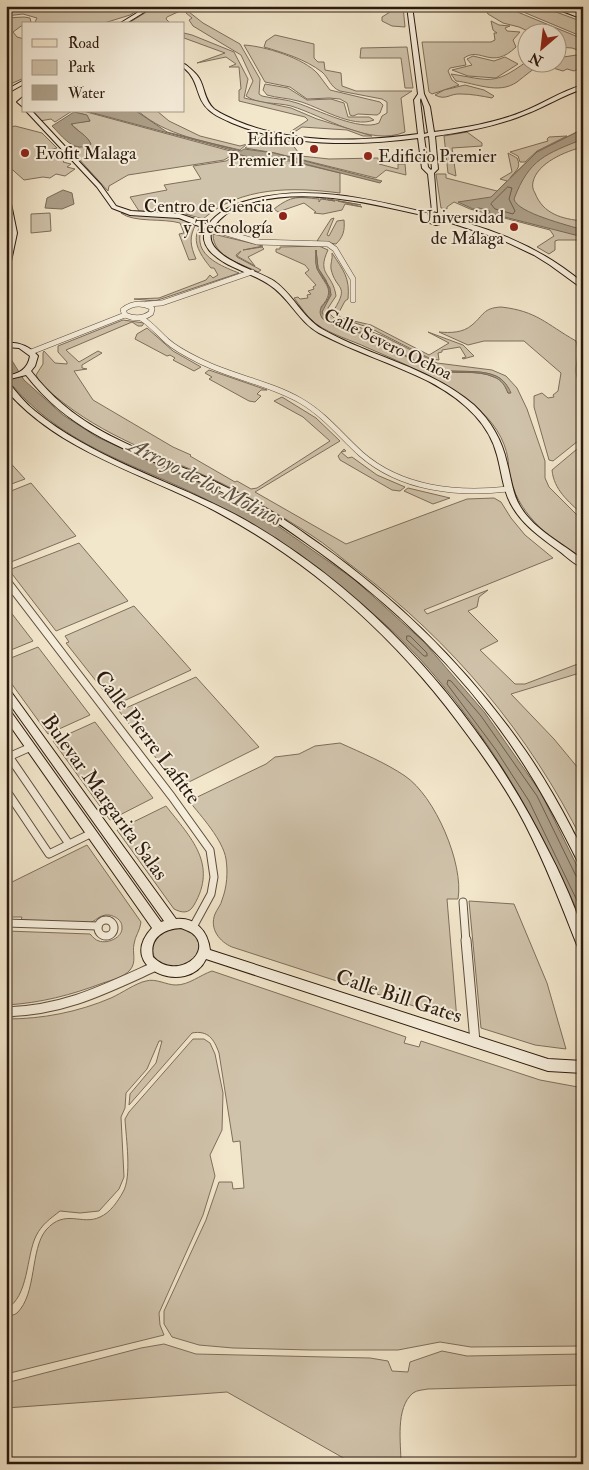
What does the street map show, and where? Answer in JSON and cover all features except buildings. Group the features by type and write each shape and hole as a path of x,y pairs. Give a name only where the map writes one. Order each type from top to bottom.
{"main road":[{"path":"552,6 583,18"}],"street":[{"path":"124,22 152,6"},
{"path":"409,6 421,94 426,99 435,170 430,174"},
{"path":"185,67 197,76 200,81 201,97 210,109 231,121 284,135 329,139 387,139 466,129 510,118 583,87"},
{"path":"6,92 22,83"},
{"path":"421,94 417,100 425,169 430,174 435,210"},
{"path":"30,112 99,186 114,207 123,212 180,216 209,228 257,242 328,244 335,249 353,279 353,300"},
{"path":"6,194 14,233 6,271"},
{"path":"209,228 223,214 237,205 258,199 290,194 328,196 425,214 435,210 446,214 447,220"},
{"path":"425,214 426,220 432,222 447,220 496,234 521,244 555,263 583,287"},
{"name":"Calle Severo Ochoa","path":"209,228 208,241 213,251 229,262 252,272 280,289 307,321 319,330 423,376 469,405 483,418 495,436 500,448 508,489 517,508 533,527 551,543 583,565"},
{"path":"140,318 149,315 152,309 162,303 252,272"},
{"path":"125,316 123,310 136,303 162,303"},
{"path":"147,304 152,309"},
{"path":"149,315 152,324"},
{"path":"31,352 125,316 140,318 152,324 167,340 203,362 270,386 312,408 322,415 362,455 395,475 428,486 451,491 473,492 508,489"},
{"path":"6,339 10,345 21,346 34,356 34,364 27,371 6,378"},
{"path":"27,371 60,407 112,441 188,472 257,506 325,551 376,590 428,639 483,700 522,752 562,816 583,861"},
{"path":"6,385 33,414 74,442 186,493 246,524 306,564 367,615 411,658 468,725 514,796 549,861 583,945"},
{"name":"Calle Pierre Lafitte","path":"6,580 172,796 210,850 214,877 211,894 193,927"},
{"name":"Bulevar Margarita Salas","path":"6,691 173,924"},
{"name":"Bulevar Margarita Salas","path":"6,712 159,928"},
{"path":"31,747 7,755 69,844"},
{"name":"Bulevar Margarita Salas","path":"6,790 49,854 92,833"},
{"path":"463,902 475,1042"},
{"path":"182,923 193,927 204,940 204,953 194,967 186,971 166,972 151,963 147,954 148,941 159,928 182,923"},
{"path":"6,924 98,928 6,928"},
{"name":"Calle Bill Gates","path":"204,953 548,1066 583,1067"},
{"path":"6,1012 34,1011 86,998 156,966"}],"green space":[{"path":"6,6 144,6 130,15 107,22 35,22 37,18 23,14 6,16"},
{"path":"156,6 185,6 180,11 167,17 166,19 169,22 130,22"},
{"path":"188,6 202,8 192,8 189,12 203,23 240,44 260,79 259,94 262,96 293,102 338,119 361,125 379,123 382,116 387,113 387,102 382,99 340,91 334,87 322,72 309,63 264,47 266,41 275,35 314,44 314,58 318,62 324,62 325,70 341,73 342,86 356,91 412,91 401,98 405,132 391,136 362,133 291,106 251,99 246,96 253,81 241,55 193,26 189,20 192,18 186,13"},
{"path":"391,6 403,6 405,27 392,26 382,21 382,17 390,12"},
{"path":"484,6 503,6 542,22 516,22 516,26 503,23 488,14"},
{"path":"509,6 540,6 583,22 583,37 566,30 566,22 547,22"},
{"path":"24,17 30,18 31,22 22,22 22,25 13,32 17,37 22,38 22,79 6,86 6,18"},
{"path":"491,21 499,25 510,26 505,28 507,31 516,32 516,37 513,40 516,47 500,57 470,55 464,58 466,65 450,68 448,71 452,80 459,85 432,94 429,92 422,42 491,42 495,40 494,33 497,33 493,30"},
{"path":"566,32 583,39 583,52 566,48"},
{"path":"185,33 234,52 248,79 244,98 291,108 317,119 372,136 363,136 347,130 302,127 293,133 290,132 308,120 305,117 239,101 239,90 241,89 239,67 229,67 236,64 226,57 197,63 225,53 185,38"},
{"path":"244,45 273,50 294,58 312,68 330,90 380,102 383,105 380,113 377,115 358,114 353,116 350,115 347,103 340,99 307,99 290,87 265,82"},
{"path":"407,47 413,88 405,88 401,58 360,58 361,48"},
{"path":"583,54 583,66 574,71 566,70 566,57"},
{"path":"473,56 494,61 505,57 516,63 516,65 496,78 468,76 452,70 472,65 467,59"},
{"path":"515,70 516,72 529,72 517,82 502,88 456,81 451,74 491,79 506,75"},
{"path":"265,84 288,88 307,100 331,99 344,103 348,117 369,117 374,120 356,122 335,116 298,101 267,95 263,90"},
{"path":"465,85 484,90 494,96 492,98 457,94 445,97 435,95 444,90"},
{"path":"33,112 70,112 55,122 51,119 40,121"},
{"path":"74,112 87,112 234,152 234,154 224,160 128,175 109,186 108,191 68,147 71,145 79,147 91,145 88,139 72,125 73,123 90,121 86,115"},
{"path":"139,112 158,112 169,121 200,136 240,146 247,144 240,150 200,140 174,132"},
{"name":"Evofit Malaga","path":"15,126 42,133 57,148 37,155 45,157 49,154 67,158 63,162 71,164 67,167 75,169 65,176 56,174 50,178 43,177 24,180 6,164 6,128"},
{"path":"583,129 583,147 553,159 540,169 533,182 538,200 548,211 568,219 583,221 583,238 578,238 581,240 555,241 555,250 549,254 537,247 554,236 550,230 470,209 454,202 447,209 441,208 436,174 446,174 446,178 497,191 507,181 500,179 512,172 508,153 517,158 519,164 510,178 537,152"},
{"path":"467,132 482,143 482,146 452,148 456,176 448,173 444,136"},
{"path":"263,135 294,140 292,144 301,156 329,159 378,158 379,164 398,169 398,164 405,164 406,175 386,170 376,178 275,153 245,148"},
{"path":"567,136 537,151 525,162 520,162 518,156 510,152 548,141 549,137"},
{"path":"237,155 265,161 290,161 340,173 340,193 304,190 268,191 234,200 218,208 203,219 182,213 139,211 130,197 167,190 164,185 201,179 193,166 226,161"},
{"path":"303,195 327,197 361,205 338,201 362,207 345,204 342,210 323,214 314,213 316,212 304,203 278,212 274,209 286,201 295,198 319,199 319,202 321,199 328,200 326,197 324,197 326,199"},
{"path":"50,213 51,231 31,233 31,214"},
{"path":"121,213 179,217 196,224 191,241 196,259 189,260 179,234 184,233 180,223 133,218"},
{"path":"334,218 327,235 329,236 337,221 344,220 344,231 340,239 336,244 317,241 331,219"},
{"path":"200,227 200,242 205,253 215,262 239,273 155,301 134,299 159,298 206,280 210,275 213,278 218,275 198,249 196,238"},
{"path":"213,234 263,246 243,250 262,247 264,249 248,257 255,266 237,256 241,251 236,255 237,257 261,270 258,272 237,263 223,254 214,242"},
{"path":"319,246 328,250 324,269 332,283 336,296 328,308 329,313 334,318 383,336 437,363 492,370 506,376 517,388 527,409 545,461 545,478 549,487 583,521 583,561 560,545 540,527 522,506 510,478 504,444 488,418 465,398 439,381 316,324 294,298 308,298 307,295 311,294 308,291 314,289 313,287 316,285 305,273 309,270 305,265 276,252 276,249 280,249 280,247","holes":["316,250 318,268 326,280 331,295 322,310 323,316 327,320 373,337 417,362 435,369 480,372 496,376 505,383 510,393 508,393 501,381 494,377 480,373 437,370 428,367 412,360 372,337 328,322 322,318 321,307 326,301 329,290 316,265"]},
{"path":"332,253 343,270 348,285 348,299 338,314 341,318 371,325 429,355 449,343 428,332 463,345 474,356 463,359 466,357 460,347 442,350 442,352 438,353 439,360 431,359 370,328 337,317 334,310 339,302 341,291 331,269"},
{"path":"501,307 533,315 576,341 578,353 576,371 579,382 583,387 583,437 553,461 549,460 534,407 534,396 542,393 548,398 554,397 553,395 558,391 561,373 524,341 484,341 468,345 439,332 465,330 487,310"},
{"path":"123,320 144,323 142,326 138,326 132,322 66,350 79,362 98,351 102,353 82,365 82,368 87,369 74,371 93,400 235,482 237,481 251,489 257,488 330,441 303,417 274,401 282,397 316,418 340,441 255,492 346,544 467,499 494,498 501,502 525,535 553,558 424,610 427,614 488,590 479,597 477,607 468,611 498,641 480,650 515,684 525,684 583,662 583,672 511,694 554,739 583,774 583,842 562,802 538,764 486,692 425,628 391,598 323,543 290,522 223,484 122,439 102,428 65,404 49,391 36,375 43,364 44,351 55,363 67,364 58,352 58,346"},
{"path":"147,328 173,351 201,367 194,371 173,360 175,358 170,355 167,356 135,339 137,334"},
{"path":"209,370 267,390 261,390 257,394 261,396 255,402 249,401 209,379 212,377 205,373"},
{"path":"583,444 583,515 567,500 559,489 552,470"},
{"path":"341,452 348,458 352,457 377,475 405,487 400,491 392,490 340,460 338,456"},
{"path":"6,458 25,479 6,486"},
{"path":"31,483 76,536 6,564 6,493"},
{"path":"408,488 450,498 433,504 404,491"},
{"path":"79,543 128,601 56,631 9,570"},
{"path":"6,606 33,641 6,652"},
{"path":"134,606 191,670 115,705 66,643 69,642 65,636"},
{"path":"38,647 90,715 48,734 6,676 6,660"},
{"path":"196,677 259,747 179,787 119,711"},
{"path":"95,722 153,798 110,820 53,741"},
{"path":"340,743 382,762 405,776 427,799 437,814 445,832 452,850 459,884 458,899 447,899 457,1020 232,947 223,942 215,930 213,925 215,914 224,895 226,885 226,859 216,836 189,801 266,764 275,757 299,754 315,746"},
{"path":"166,806 192,841 202,864 201,890 192,908 185,912 174,909 117,830"},
{"path":"87,845 141,922 135,941 132,967 114,979 56,998 6,1005 6,931 90,934 96,940 102,942 114,939 122,931 121,922 116,917 109,915 88,923 21,920 22,917 6,917 6,885"},
{"path":"469,901 514,904 547,983 566,1049 535,1045 481,1028"},
{"path":"178,928 190,932 197,938 198,954 192,961 173,967 156,960 153,946 161,933"},
{"path":"212,971 406,1037 404,1043 419,1047 421,1041 540,1080 578,1087 583,1102 583,1346 471,1347 440,1342 398,1350 311,1350 199,1345 172,1337 164,1324 164,1311 206,1220 219,1182 232,1182 233,1189 244,1188 240,1141 233,1142 219,1053 210,1037 198,1032 192,1033 129,1105 130,1094 156,1063 162,1041 159,1041 147,1069 126,1093 125,1108 121,1117 124,1177 119,1189 99,1211 80,1213 60,1211 44,1225 38,1232 33,1244 26,1276 19,1295 6,1309 6,1019 33,1018 73,1011 111,998 142,982 154,980 172,985 181,985"},
{"path":"193,1039 204,1039 210,1043 215,1054 223,1093 222,1130 210,1155 215,1176 203,1215 159,1313 160,1325 164,1335 6,1374 6,1317 16,1314 28,1295 41,1238 53,1223 67,1219 87,1220 100,1217 107,1213 116,1203 126,1185 127,1177 128,1157 125,1119"},
{"path":"164,1344 196,1354 370,1358 388,1361 392,1371 408,1372 410,1362 442,1351 467,1356 583,1354 583,1385 428,1389 416,1391 407,1399 401,1417 401,1464 354,1464 227,1392 6,1408 6,1383 141,1348"}],"water":[{"path":"74,112 87,115 90,121 71,124 91,144 85,147 74,146 69,143 52,126"},
{"path":"90,112 137,112 167,132 241,151 244,149 274,153 382,181 380,183 285,159 249,157 237,154 239,152"},
{"path":"583,129 583,139 549,154 533,166 526,175 514,199 517,204 533,214 583,230 583,237 489,213 490,211 479,208 473,209 458,202 491,197 537,152"},
{"path":"63,190 72,193 74,204 62,209 45,208 47,198"},
{"path":"316,250 318,268 330,288 331,295 322,312 330,321 377,339 385,343 410,358 436,369 482,372 496,376 505,383 511,393 508,393 503,384 494,377 481,373 444,371 437,370 428,367 410,359 384,343 366,335 329,323 324,320 320,310 328,299 329,292 317,269"},
{"path":"6,351 24,380 63,415 97,437 206,486 271,521 355,580 424,642 485,713 541,793 583,878 583,926 537,827 495,756 446,689 407,645 361,603 285,547 206,499 99,450 73,436 49,419 25,399 10,382 6,370"}],"place":[{"name":"Edificio Premier II","path":"314,149"},
{"name":"Evofit Malaga","path":"25,153"},
{"name":"Edificio Premier","path":"368,156"},
{"name":"Centro de Ciencia y Tecnología","path":"283,216"},
{"name":"Universidad de Málaga","path":"514,227"}],"water label":[{"name":"Arroyo de los Molinos","path":"206,481"}]}
